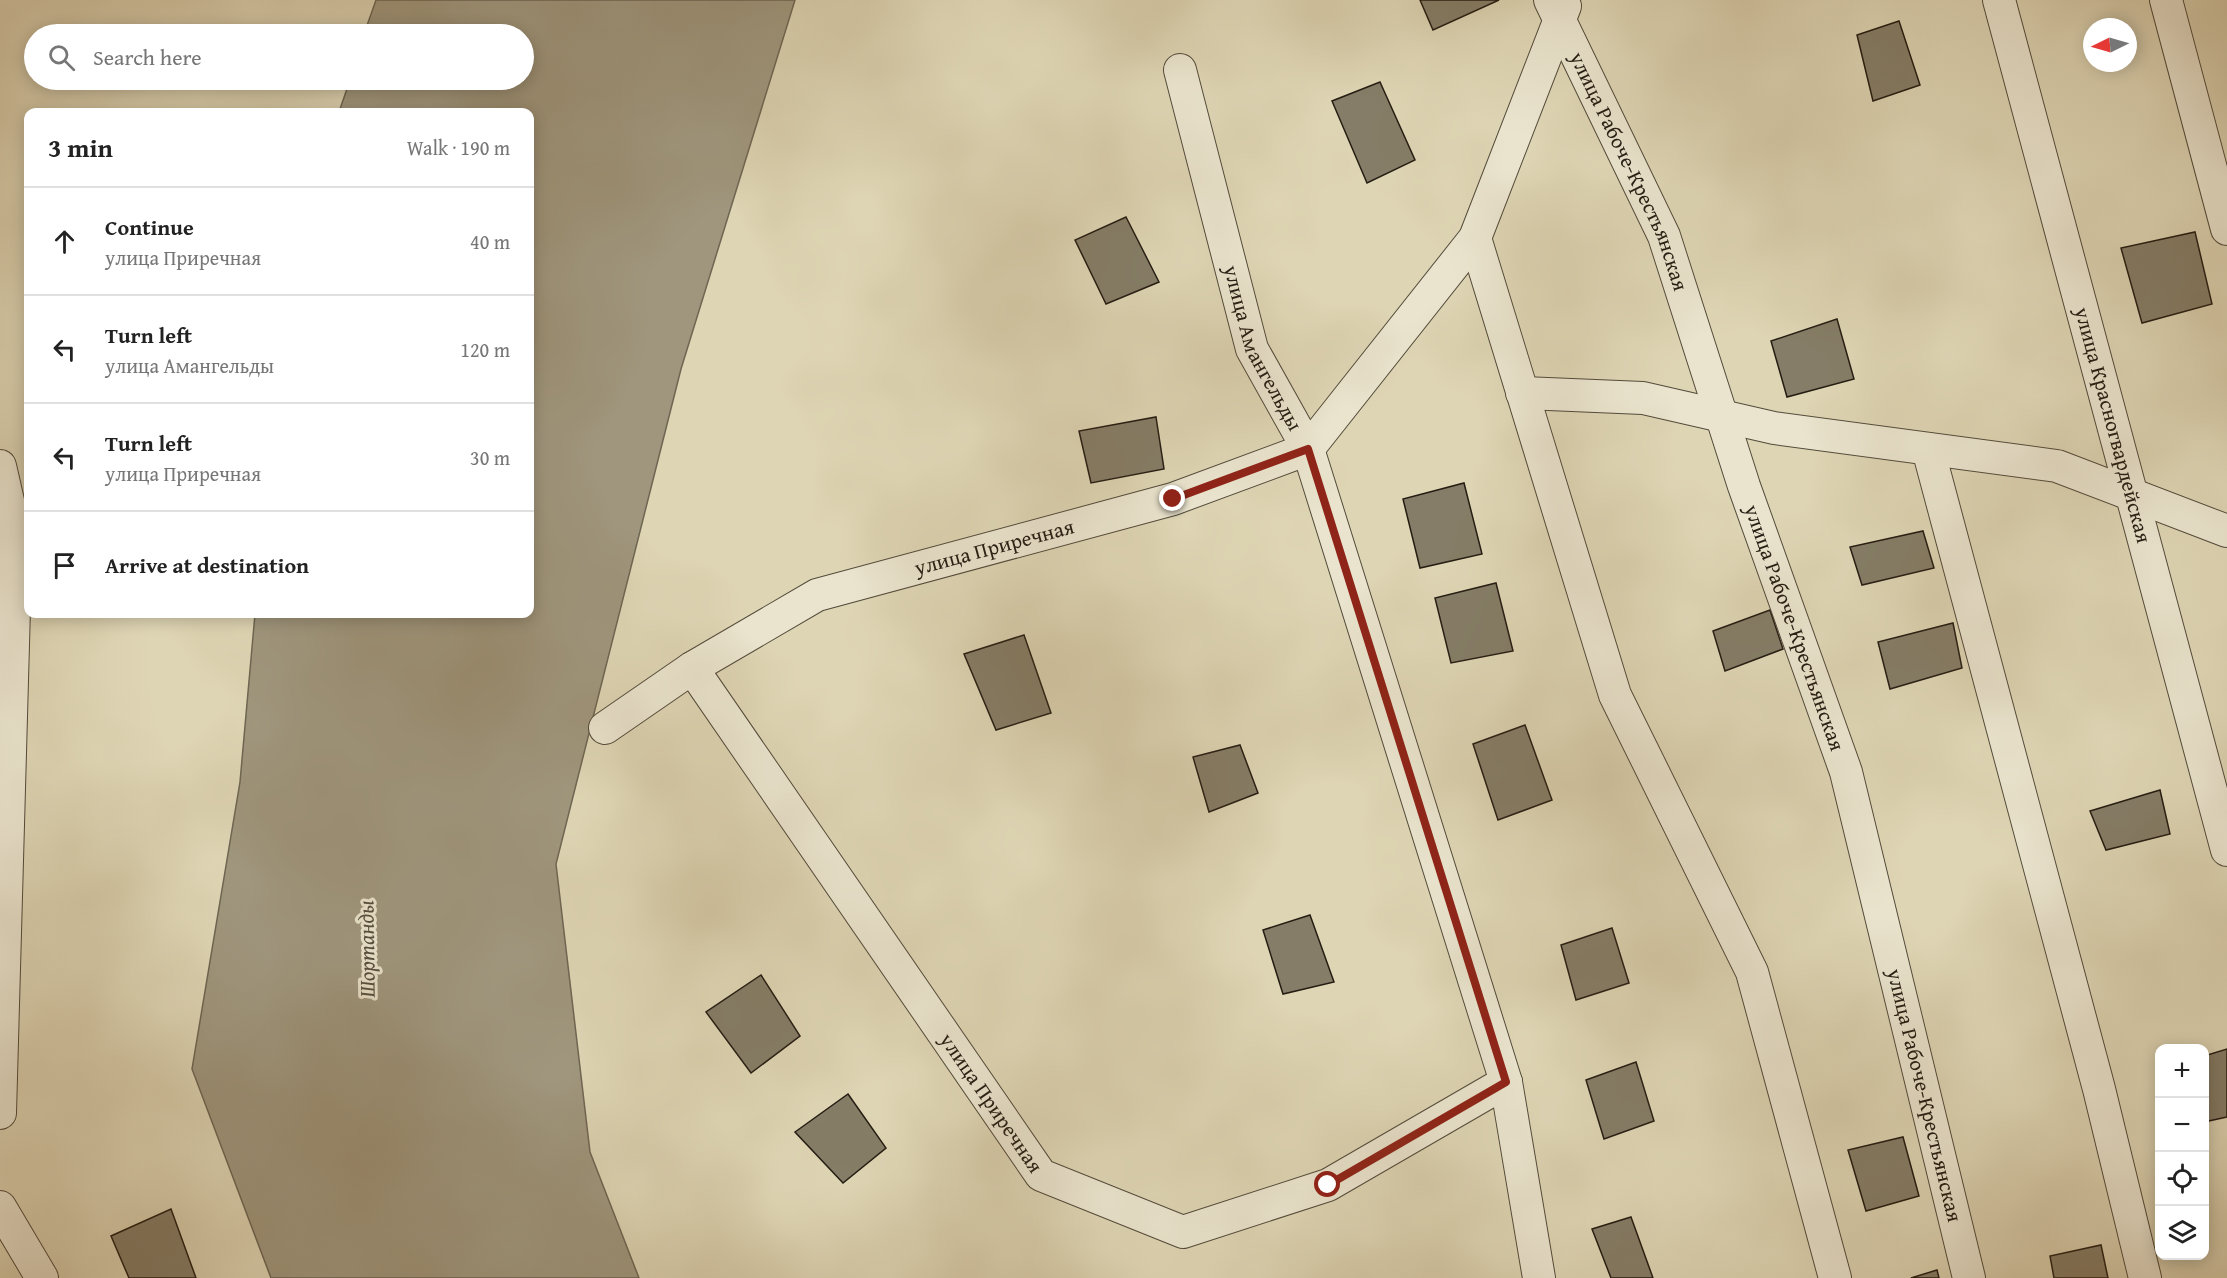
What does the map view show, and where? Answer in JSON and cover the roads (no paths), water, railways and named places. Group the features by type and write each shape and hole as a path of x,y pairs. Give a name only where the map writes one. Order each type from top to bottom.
{"street":[{"name":"улица Красногвардейская","path":"2000,0 2227,850"},
{"path":"2166,0 2227,229"},
{"path":"1308,449 1475,238 1559,6"},
{"name":"улица Рабоче-Крестьянская","path":"1559,6 1664,236 1744,486 1846,771 1969,1278"},
{"name":"улица Амангельды","path":"1180,70 1252,349 1308,449 1506,1082 1539,1278"},
{"path":"1475,238 1615,695 1752,972 1835,1278"},
{"path":"1522,393 1643,398 1774,428 2057,466 2227,531"},
{"name":"улица Приречная","path":"605,728 692,668 817,595 1173,499 1308,449"},
{"path":"1928,449 2099,1089 2145,1278"},
{"path":"0,466 16,536 0,1113"},
{"name":"улица Приречная","path":"692,668 1041,1175 1183,1232 1328,1185 1506,1082"},
{"path":"0,1207 42,1278"}],"water":[{"name":"Шортанды","path":"376,0 795,0 681,369 556,864 590,1152 639,1278 271,1278 192,1069 240,782 255,618 534,618 534,108 340,108 347,90 534,90 534,24 368,24"}]}
